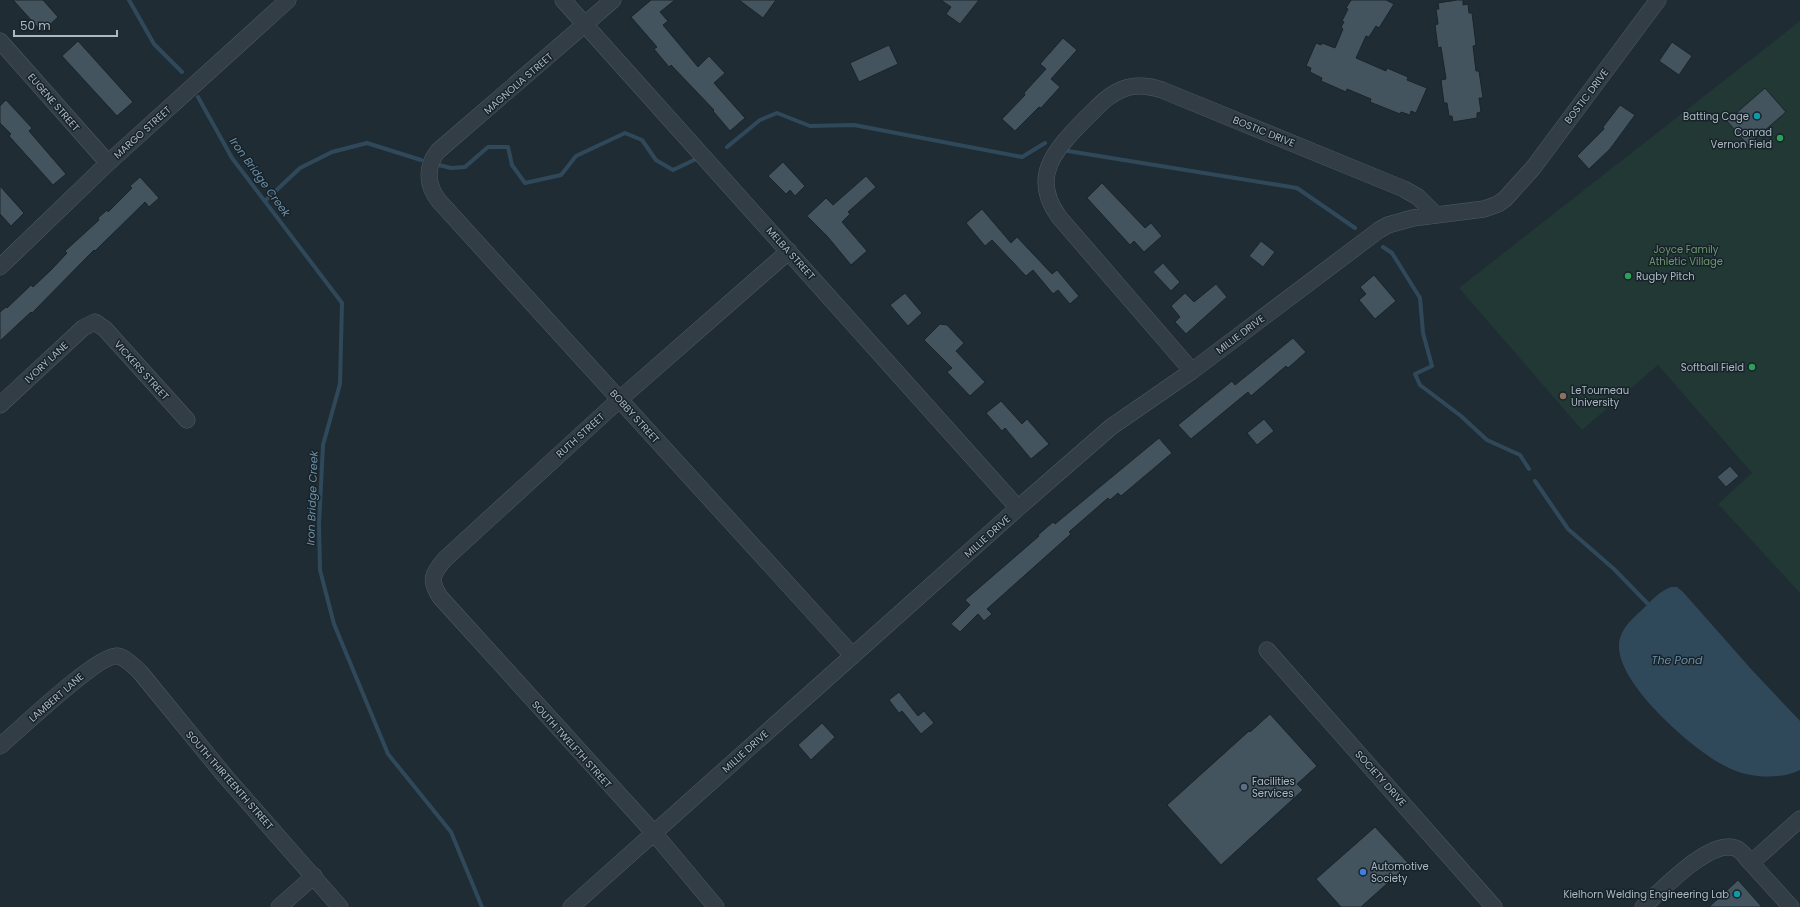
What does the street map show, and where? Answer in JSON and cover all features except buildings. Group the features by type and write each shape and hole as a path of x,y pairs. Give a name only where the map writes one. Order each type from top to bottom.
{"street":[{"name":"MARGO STREET","path":"0,267 108,163 288,0"},
{"name":"MELBA STREET","path":"563,0 1018,508"},
{"name":"MAGNOLIA STREET","path":"429,171 435,156 445,145 585,26 613,0"},
{"name":"BOSTIC DRIVE","path":"1192,371 1059,217 1046,189 1046,175 1048,167 1057,150 1109,96 1134,86 1152,87 1162,90 1404,189 1418,198 1436,215 1470,212 1489,208 1498,204 1509,195 1533,168 1658,0"},
{"name":"EUGENE STREET","path":"0,41 108,163"},
{"name":"BOBBY STREET","path":"429,171 431,188 439,201 853,656"},
{"name":"MILLIE DRIVE","path":"570,907 1111,427 1192,371 1379,230 1388,225 1404,220 1436,215"},
{"name":"RUTH STREET","path":"433,579 437,570 445,559 620,400 789,251"},
{"name":"IVORY LANE","path":"0,405 82,328 95,322"},
{"name":"VICKERS STREET","path":"95,322 105,329 187,420"},
{"name":"SOUTH TWELFTH STREET","path":"433,579 434,587 440,597 654,833 716,907"},
{"name":"SOCIETY DRIVE","path":"1266,650 1494,907"},
{"name":"LAMBERT LANE","path":"0,746 89,669 109,657 117,656"},
{"name":"SOUTH THIRTEENTH STREET","path":"117,656 133,665 140,672 225,776 340,907"},
{"path":"1751,863 1800,818"},
{"path":"1643,907 1684,871 1715,850 1728,847 1737,849 1791,907"},
{"path":"279,907 314,876"}],"green space":[{"name":"Joyce Family Athletic Village","path":"1800,21 1800,593 1718,504 1752,473 1658,365 1582,430 1459,288"}],"water":[{"name":"The Pond","path":"1671,587 1677,587 1683,592 1751,669 1800,721 1800,770 1783,775 1755,776 1729,768 1715,760 1679,733 1645,698 1631,679 1622,662 1619,646 1621,635 1627,625 1656,596"}],"waterway":[{"name":"Iron Bridge Creek","path":"129,0 154,44 182,72"},
{"name":"Iron Bridge Creek","path":"198,97 232,158 342,303 340,384 323,445 319,524 320,570 334,624 388,754 451,832 482,907"},
{"path":"727,147 760,120 777,113 810,126 854,125 1022,157 1045,143"},
{"path":"439,165 451,168 465,167 488,147 508,147 512,165 525,183 561,175 576,156 625,133 642,140 656,160 673,170 694,160"},
{"path":"265,201 300,168 332,152 367,143 421,160"},
{"path":"1068,151 1297,188 1355,228"},
{"path":"1383,247 1392,253 1420,298 1423,333 1432,366 1415,374 1420,385 1461,416 1487,440 1520,455 1529,469"},
{"path":"1535,481 1568,529 1614,569 1648,604"}],"place":[{"name":"Batting Cage","path":"1757,116"},
{"name":"Conrad Vernon Field","path":"1780,138"},
{"name":"Rugby Pitch","path":"1628,276"},
{"name":"Softball Field","path":"1752,367"},
{"name":"LeTourneau University","path":"1563,396"},
{"name":"Facilities Services","path":"1244,787"},
{"name":"Automotive Society","path":"1363,872"},
{"name":"Kielhorn Welding Engineering Lab","path":"1737,894"}]}
